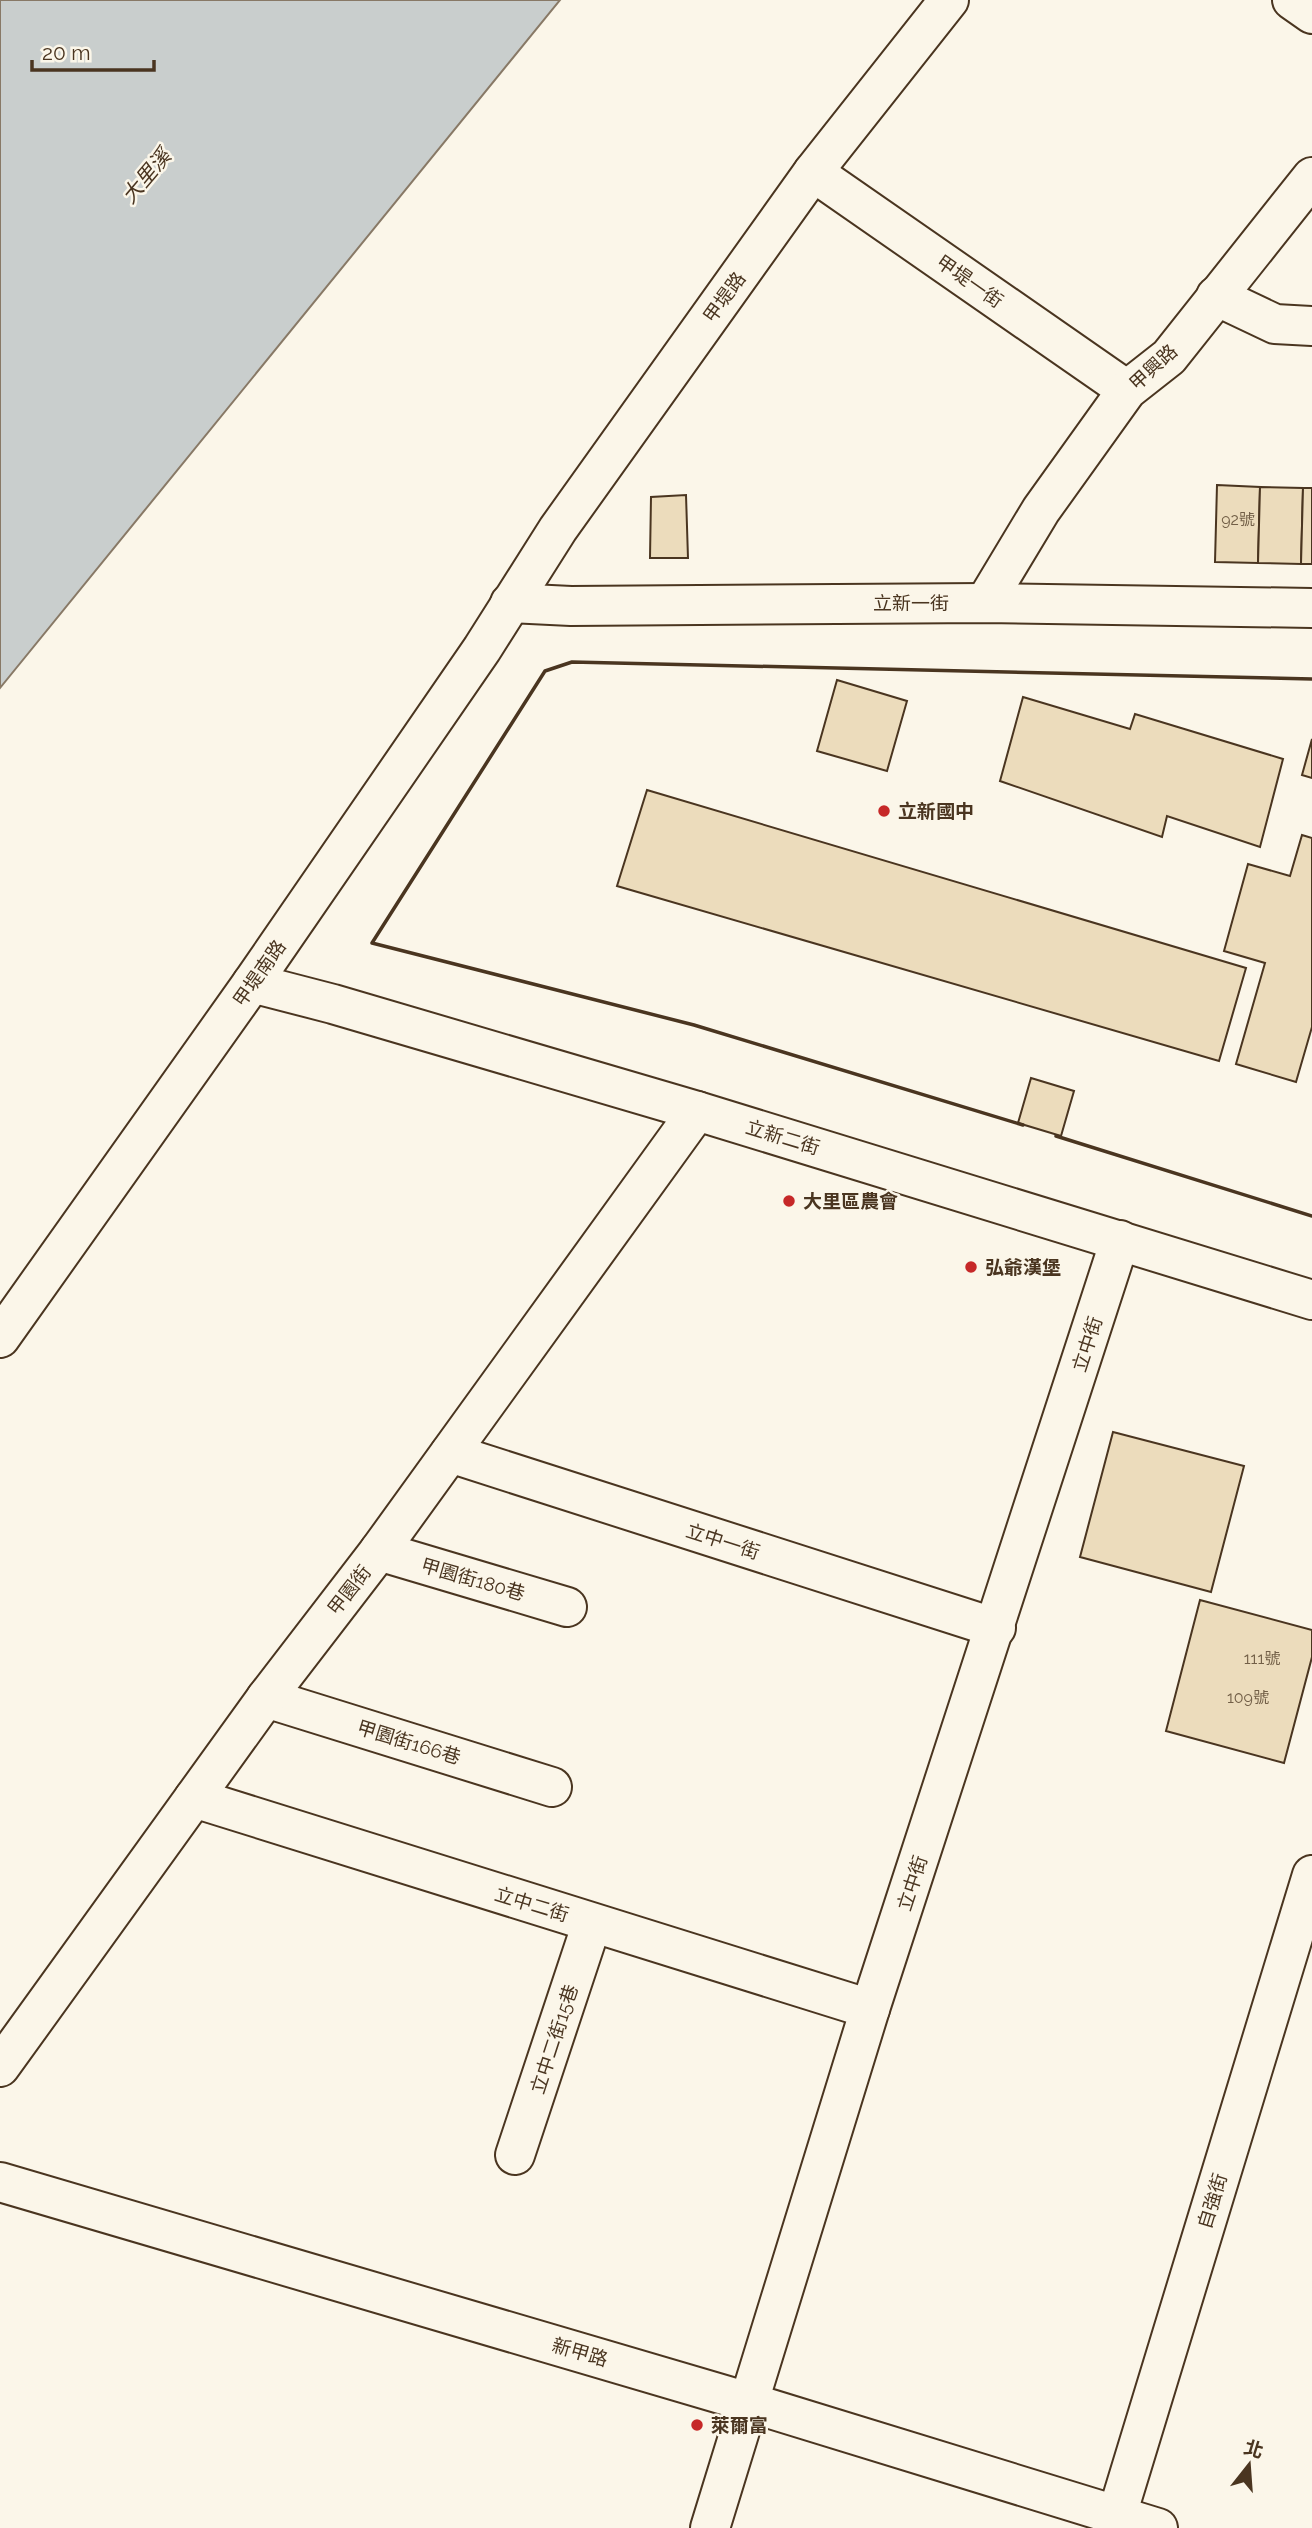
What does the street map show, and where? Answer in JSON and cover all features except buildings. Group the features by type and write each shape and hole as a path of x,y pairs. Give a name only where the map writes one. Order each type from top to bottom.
{"street":[{"name":"甲堤路","path":"510,603 558,528 813,172 949,0"},
{"path":"1292,0 1312,14"},
{"name":"甲堤一街","path":"813,172 1127,390"},
{"name":"甲興路","path":"985,603 1041,510 1127,390 1169,357 1312,177"},
{"path":"1216,296 1275,324 1312,326"},
{"name":"立新一街","path":"510,603 572,606 985,603 1312,608"},
{"name":"甲堤南路","path":"0,1338 252,983 482,649 510,603"},
{"name":"立新二街","path":"252,983 697,1111 1312,1300"},
{"name":"甲園街","path":"0,2067 266,1698 379,1551 697,1111"},
{"name":"立中街","path":"710,2528 870,2010 1121,1240"},
{"name":"立中一街","path":"450,1453 996,1628"},
{"name":"甲園街180巷","path":"379,1551 567,1607"},
{"name":"甲園街166巷","path":"266,1698 552,1787"},
{"name":"立中二街","path":"194,1798 870,2010"},
{"name":"自強街","path":"1115,2521 1312,1875"},
{"name":"立中二街15巷","path":"515,2155 592,1923"},
{"name":"新甲路","path":"0,2182 748,2402 1115,2521 1158,2528"}],"water":[{"name":"大里溪","path":"0,0 560,0 0,688"}],"wall":[{"path":"1023,1125 694,1025 372,943 545,671 572,662 1312,679"},
{"path":"1056,1136 1312,1216"}],"place":[{"name":"立新國中","path":"884,811"},
{"name":"大里區農會","path":"789,1201"},
{"name":"弘爺漢堡","path":"971,1267"},
{"name":"萊爾富","path":"697,2425"}]}
